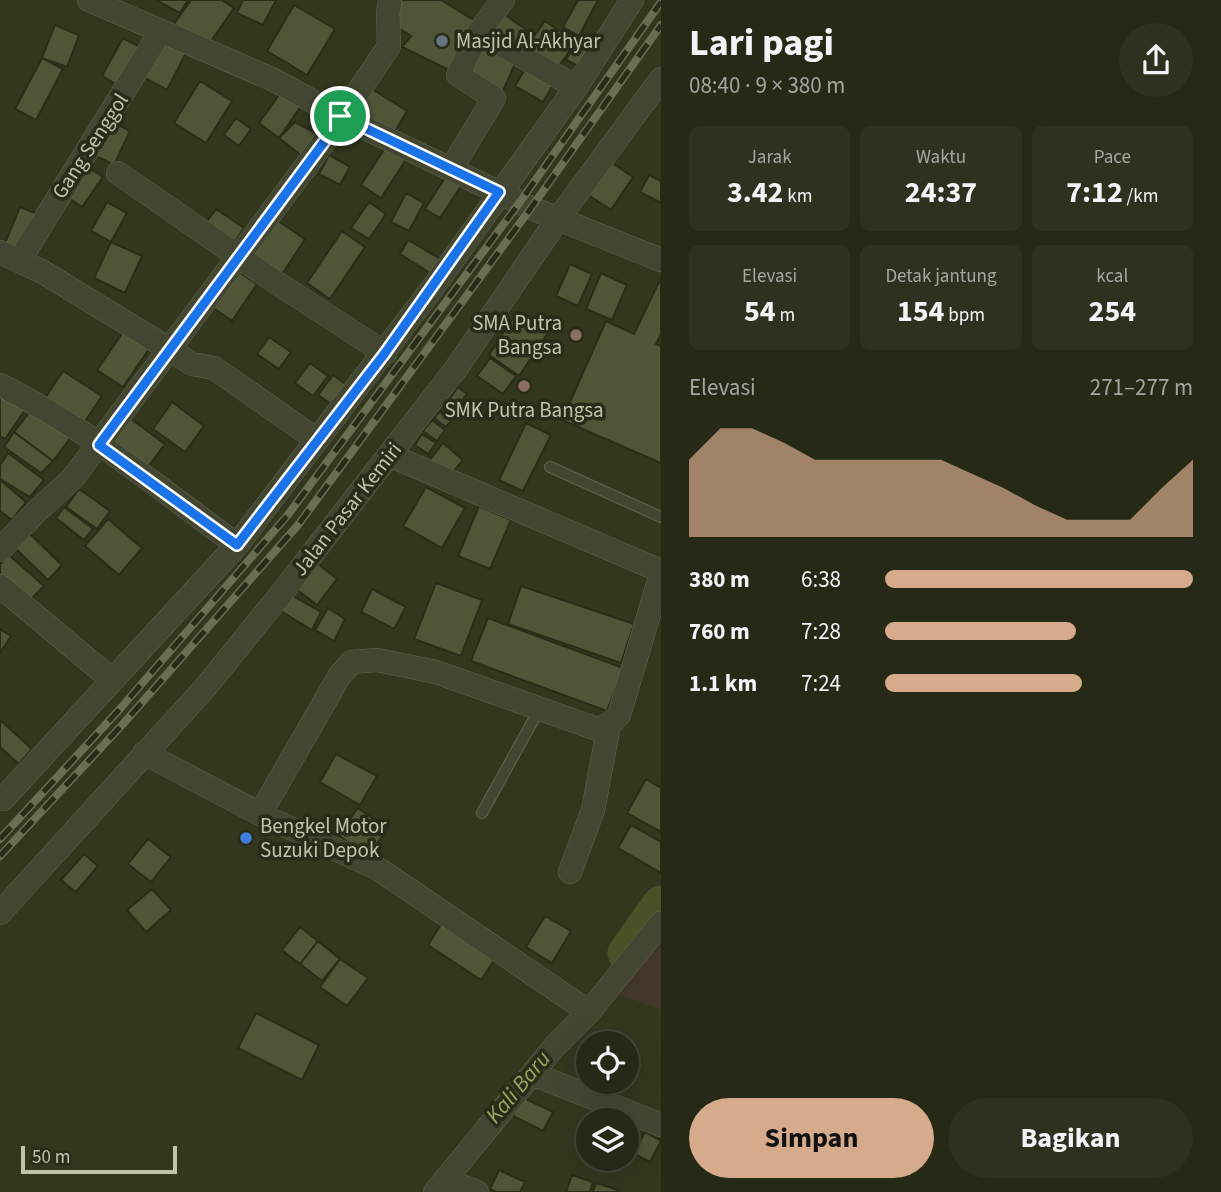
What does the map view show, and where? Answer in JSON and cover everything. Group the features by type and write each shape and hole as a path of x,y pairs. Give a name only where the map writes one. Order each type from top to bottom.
{"street":[{"path":"89,0 272,79 340,116 558,219 661,260"},
{"path":"3,541 73,478 330,134 388,46 387,13 390,0"},
{"path":"451,169 494,98 458,75 479,32 503,0"},
{"path":"3,799 237,545 385,353 576,88 632,0"},
{"name":"Gang Senggol","path":"10,256 161,31"},
{"path":"479,32 576,88"},
{"name":"Jalan Pasar Kemiri","path":"0,913 204,689 455,370 558,219 661,79"},
{"path":"118,173 385,353"},
{"path":"10,256 43,272 192,364 214,368 317,440"},
{"path":"0,384 31,400 99,445 237,545"},
{"path":"260,814 340,675 352,662 377,660 436,672 597,729 609,725 619,715 661,573 389,455"},
{"path":"0,586 112,680"},
{"path":"570,872 593,810 609,725"},
{"path":"144,753 260,814 380,870 589,1012"},
{"path":"440,1186 555,1046 589,1012 661,923"},
{"path":"533,1074 661,1125"},
{"path":"440,1186 477,1192"}],"lane":[{"path":"550,467 661,517"},
{"path":"482,813 540,708"}],"shaded area":[{"path":"661,942 661,1010 617,994"}],"building":[{"path":"156,0 188,0 180,13"},
{"path":"191,0 222,0 234,8 207,47 174,24"},
{"path":"243,0 276,0 263,25 237,13"},
{"name":"Masjid Al-Akhyar","path":"398,0 441,0 485,27 461,76 402,47 411,36 394,25"},
{"path":"578,0 598,0 579,36 563,27"},
{"path":"294,5 335,29 307,75 267,51"},
{"path":"498,10 531,33 518,51 485,27"},
{"path":"545,21 576,42 556,70 525,49"},
{"path":"55,25 79,35 67,67 42,58"},
{"path":"579,36 593,43 580,67 566,60"},
{"path":"164,37 188,49 167,90 143,77"},
{"path":"123,38 146,50 124,89 102,76"},
{"path":"477,39 518,57 502,93 461,76"},
{"path":"42,58 63,69 36,120 15,109"},
{"path":"527,66 555,82 543,102 515,86"},
{"path":"200,81 232,101 206,143 174,123"},
{"path":"369,87 407,111 394,133 354,110"},
{"path":"281,92 301,106 279,138 259,123"},
{"path":"236,118 251,129 239,146 224,135"},
{"path":"110,120 130,131 114,165 92,154"},
{"path":"295,122 319,135 303,157 279,138"},
{"path":"387,145 407,158 381,198 361,185"},
{"path":"329,155 350,167 340,185 319,174"},
{"path":"609,161 633,177 611,210 587,194"},
{"path":"84,164 103,177 82,207 63,194"},
{"path":"649,175 661,181 661,203 640,192"},
{"path":"446,176 461,186 440,218 425,209"},
{"path":"406,193 424,203 409,231 391,222"},
{"path":"107,202 127,213 111,242 91,231"},
{"path":"369,202 386,214 369,239 351,228"},
{"path":"20,207 37,214 22,250 5,243"},
{"path":"216,209 244,228 230,248 202,228"},
{"path":"272,217 305,239 281,276 247,253"},
{"path":"342,231 365,247 330,299 307,283"},
{"path":"408,240 444,261 435,276 400,254"},
{"path":"111,242 142,256 125,293 94,278"},
{"path":"570,264 592,274 578,306 556,296"},
{"path":"237,271 257,284 232,321 212,307"},
{"path":"601,273 627,285 612,320 586,309"},
{"path":"661,278 661,334 656,344 661,346 661,463 562,420 606,321 634,334"},
{"path":"517,312 548,333 519,376 489,355"},
{"path":"123,332 149,349 123,387 97,370"},
{"path":"269,337 291,352 279,369 257,354"},
{"path":"490,358 516,376 503,394 477,376"},
{"path":"310,363 328,376 313,396 295,383"},
{"path":"63,371 102,396 84,423 45,398"},
{"path":"333,375 351,388 337,408 318,395"},
{"path":"0,387 30,403 5,439 0,436"},
{"path":"458,387 467,394 459,405 450,398"},
{"path":"449,401 460,409 454,417 443,408"},
{"path":"172,402 204,426 185,452 153,429"},
{"path":"36,404 74,433 53,461 14,432"},
{"path":"440,411 451,421 446,427 434,418"},
{"path":"127,416 165,444 145,471 107,443"},
{"path":"432,420 445,430 437,441 423,431"},
{"path":"526,423 551,435 523,491 499,480"},
{"path":"14,432 53,461 41,473 4,447"},
{"path":"422,434 436,443 428,454 415,445"},
{"path":"443,443 463,460 449,477 429,461"},
{"path":"8,453 44,480 30,497 0,479 0,465"},
{"path":"0,480 26,502 12,520 0,511"},
{"path":"426,487 465,508 442,548 403,526"},
{"path":"79,489 110,511 97,529 66,507"},
{"path":"479,506 511,520 490,569 458,556"},
{"path":"64,507 93,529 84,540 56,518"},
{"path":"108,519 142,548 119,575 85,546"},
{"path":"30,534 62,565 48,580 16,549"},
{"path":"9,555 44,586 26,604 0,583 0,564"},
{"path":"317,563 337,579 317,605 296,589"},
{"path":"436,583 482,600 461,656 414,639"},
{"path":"521,586 634,624 621,663 508,624"},
{"path":"372,589 406,607 394,629 361,612"},
{"path":"291,595 321,612 312,630 279,610"},
{"path":"328,608 345,619 334,641 315,630"},
{"path":"488,618 623,668 607,711 471,661"},
{"path":"0,629 11,636 0,653"},
{"path":"0,720 32,749 19,764 0,747"},
{"path":"336,754 377,776 360,805 320,782"},
{"path":"646,779 661,788 661,832 627,813"},
{"path":"358,808 388,829 367,856 338,835"},
{"path":"631,825 661,842 661,873 618,848"},
{"path":"148,839 171,857 151,882 128,864"},
{"path":"84,854 98,866 76,892 61,880"},
{"path":"152,889 171,910 146,932 127,910"},
{"path":"545,916 571,931 552,963 526,947"},
{"path":"445,918 499,953 481,980 428,945"},
{"path":"300,927 318,941 300,964 282,950"},
{"path":"318,941 340,959 322,981 300,964"},
{"path":"340,959 368,978 347,1006 320,987"},
{"path":"256,1013 319,1045 302,1080 238,1048"},
{"path":"522,1097 553,1112 543,1131 513,1116"},
{"path":"645,1132 661,1141 650,1162 639,1156 639,1143"},
{"path":"499,1170 525,1182 520,1192 496,1192 490,1189"},
{"path":"572,1175 593,1182 590,1192 566,1192"},
{"path":"596,1183 618,1190 593,1192"}],"waterway":[{"name":"Kali Baru","path":"626,953 661,904"}],"railway":[{"path":"0,839 119,710 287,516 520,202 661,2"},
{"path":"0,856 123,724 298,525 531,208 661,25"}],"place":[{"name":"Masjid Al-Akhyar","path":"442,41"},
{"name":"SMA Putra Bangsa","path":"576,335"},
{"name":"SMK Putra Bangsa","path":"524,386"},
{"name":"Bengkel Motor Suzuki Depok","path":"246,838"}],"route":[{"path":"340,116 499,192 385,353 237,545 99,445 330,134 340,116"}]}
